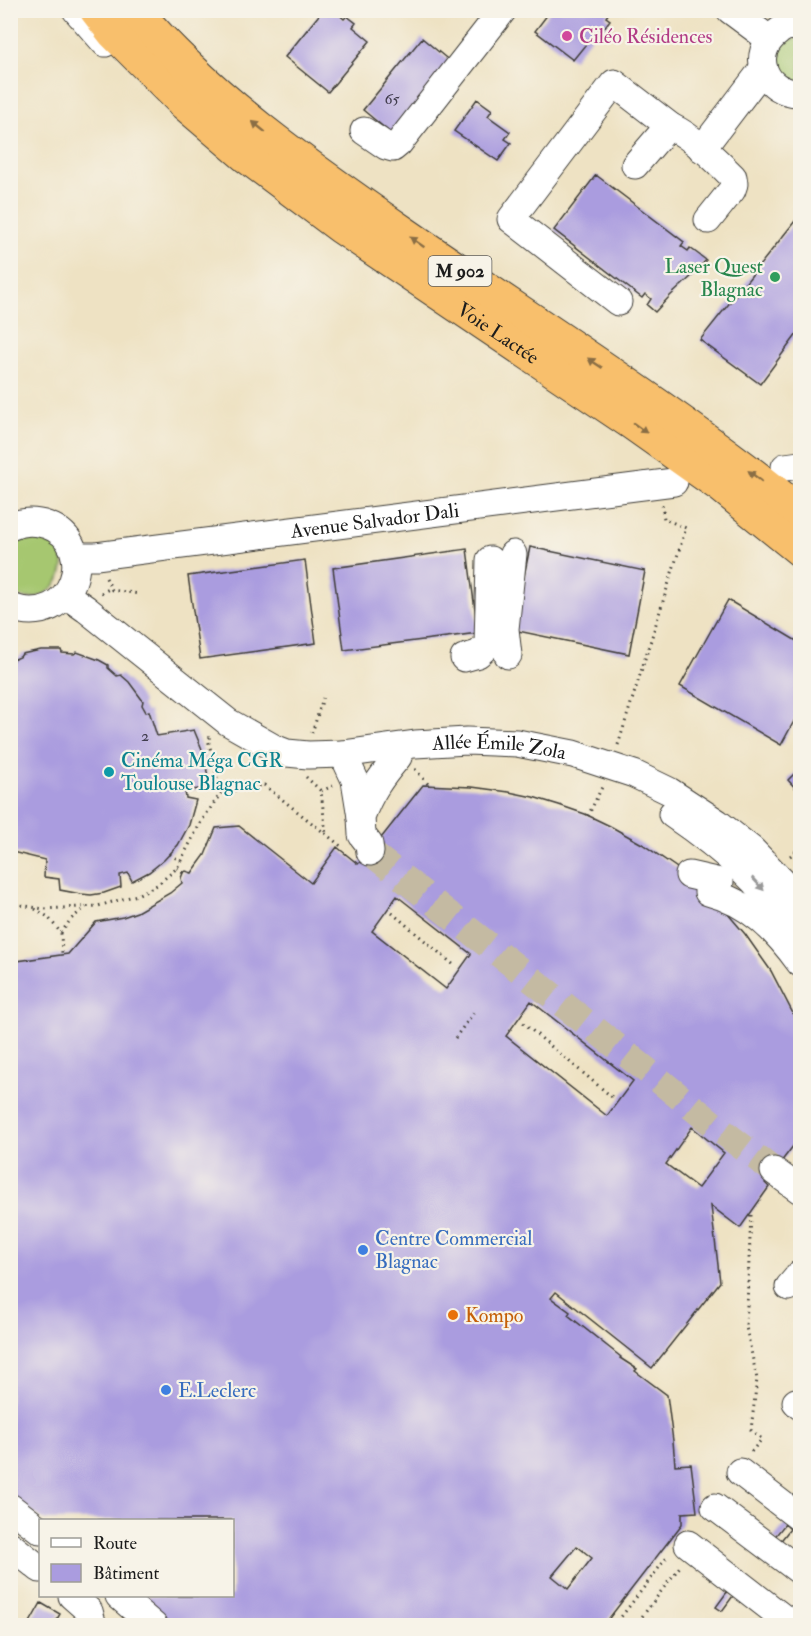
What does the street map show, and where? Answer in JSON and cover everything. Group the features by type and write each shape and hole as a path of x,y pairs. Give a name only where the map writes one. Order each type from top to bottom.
{"highway":[{"name":"Voie Lactée","path":"96,10 113,32 185,104 246,156 341,227 721,486 801,550"},
{"name":"Voie Lactée","path":"135,10 190,68 259,128 380,216 681,422 801,512"}],"street":[{"path":"76,10 132,73 179,119 244,168 341,227"},
{"path":"364,131 386,146 393,147 399,143 503,10"},
{"path":"730,10 769,39"},
{"path":"801,26 785,27 769,39 763,53 763,69 772,85 789,93 801,93"},
{"path":"702,149 763,69"},
{"path":"618,302 511,219 614,83 671,127 678,129 733,177 732,190 708,220"},
{"path":"635,165 660,134 671,127"},
{"name":"Avenue Salvador Dali","path":"75,556 96,556 668,492"},
{"path":"10,527 26,522 39,523 62,534 70,544 75,556 76,570 73,583 66,595 52,607 34,612 10,607"},
{"path":"464,658 478,654 488,645 501,557 508,655"},
{"name":"Allée Émile Zola","path":"66,595 95,616 221,727 287,753 308,755 330,766 398,757 512,749"},
{"name":"Allée Émile Zola","path":"330,766 415,744 467,741 512,749 573,754 669,812 702,835 759,884 798,932"},
{"path":"361,817 376,784 398,757"},
{"path":"330,766 355,780 362,835 369,844 357,851"},
{"path":"330,766 339,783 346,822 354,840 365,850 357,851"},
{"name":"Allée Émile Zola","path":"618,782 669,791 755,847 801,900"},
{"name":"Allée Émile Zola","path":"702,835 744,857 755,847"},
{"path":"706,883 758,915 782,939 801,963"},
{"path":"731,916 742,922 801,979"},
{"path":"774,1171 801,1190"},
{"path":"744,1464 801,1518"},
{"path":"10,1507 39,1529"},
{"path":"715,1507 801,1572"},
{"path":"10,1545 39,1568"},
{"path":"684,1549 794,1621"},
{"path":"73,1597 89,1611 93,1626"},
{"path":"121,1597 154,1626"}],"path":[{"path":"618,747 686,528 664,519 668,492"},
{"path":"102,572 112,590 140,594"},
{"path":"221,727 208,739 221,793"},
{"path":"326,835 321,791 330,766"},
{"path":"588,816 618,782"},
{"path":"10,902 44,909 98,906 137,895 157,885 177,868 201,822 221,793 264,785 326,835 357,851"},
{"path":"170,854 180,861"},
{"path":"177,868 183,873"},
{"path":"60,933 71,919 87,906"},
{"path":"31,907 48,917 60,933 62,955"},
{"path":"392,913 456,966"},
{"path":"455,1038 476,1011"},
{"path":"523,1023 612,1097"},
{"path":"744,1464 762,1439 752,1430 757,1379 746,1327 751,1215"},
{"path":"614,1626 684,1549"},
{"path":"635,1626 684,1549"}],"green space":[{"path":"800,38 800,84 774,70 775,51 788,39"},
{"path":"37,534 54,543 61,554 63,565 54,586 35,597 23,597 11,592 10,539 18,535"}],"building":[{"path":"323,10 334,10 344,19 347,16 356,23 353,27 370,41 328,92 285,57"},
{"name":"Ciléo Résidences","path":"551,10 611,10 606,17 610,20 597,37 594,34 573,60 535,31"},
{"path":"422,38 451,62 392,134 363,110"},
{"path":"477,99 492,110 488,116 510,132 505,139 511,143 498,161 454,131"},
{"path":"596,175 684,242 681,246 688,251 690,248 706,260 655,312 647,305 651,299 645,294 642,298 554,230"},
{"name":"Laser Quest Blagnac","path":"795,221 800,225 800,330 760,384 700,340"},
{"path":"530,547 645,571 629,654 513,630"},
{"path":"467,549 478,633 344,650 333,568"},
{"path":"305,560 316,643 200,659 188,576"},
{"path":"728,600 800,643 800,710 781,745 680,686"},
{"name":"Cinéma Méga CGR Toulouse Blagnac","path":"41,650 61,650 62,653 74,654 77,652 108,665 108,668 117,676 121,675 129,682 143,701 142,705 146,712 149,711 157,736 194,730 204,754 208,778 207,788 185,791 186,798 196,800 189,825 178,845 149,872 132,881 128,873 120,875 121,887 104,893 91,895 60,890 59,879 44,877 45,860 12,852 10,848 10,661 22,654"},
{"path":"800,768 800,793 788,780"},
{"name":"Centre Commercial Blagnac","path":"423,785 472,787 509,792 533,797 585,814 642,844 683,872 721,906 745,934 771,971 800,1027 800,1137 765,1183 769,1187 740,1228 711,1206 720,1282 652,1368 556,1292 551,1298 570,1312 568,1315 667,1395 675,1465 691,1464 697,1512 682,1513 682,1524 603,1626 175,1626 138,1597 234,1597 234,1519 42,1519 10,1495 10,962 68,954 96,922 137,912 170,893 182,883 183,873 186,871 192,873 205,855 216,828 239,826 311,883 337,847 358,864","holes":["397,896 471,954 446,989 372,931","531,1001 633,1081 607,1116 506,1036","692,1127 724,1153 698,1188 666,1164","577,1546 592,1558 568,1589 552,1576"]},
{"path":"785,1524 790,1529 779,1543 773,1539"},
{"path":"727,1592 733,1596 722,1611 716,1607"},
{"path":"41,1603 60,1614 53,1626 28,1626"}],"tunnel":[{"path":"370,852 774,1171"},
{"path":"720,882 749,892 775,908"}],"place":[{"name":"Ciléo Résidences","path":"567,36"},
{"name":"Laser Quest Blagnac","path":"775,277"},
{"name":"Cinéma Méga CGR Toulouse Blagnac","path":"109,772"},
{"name":"Centre Commercial Blagnac","path":"363,1250"},
{"name":"Kompo","path":"453,1315"},
{"name":"E.Leclerc","path":"166,1390"}]}
